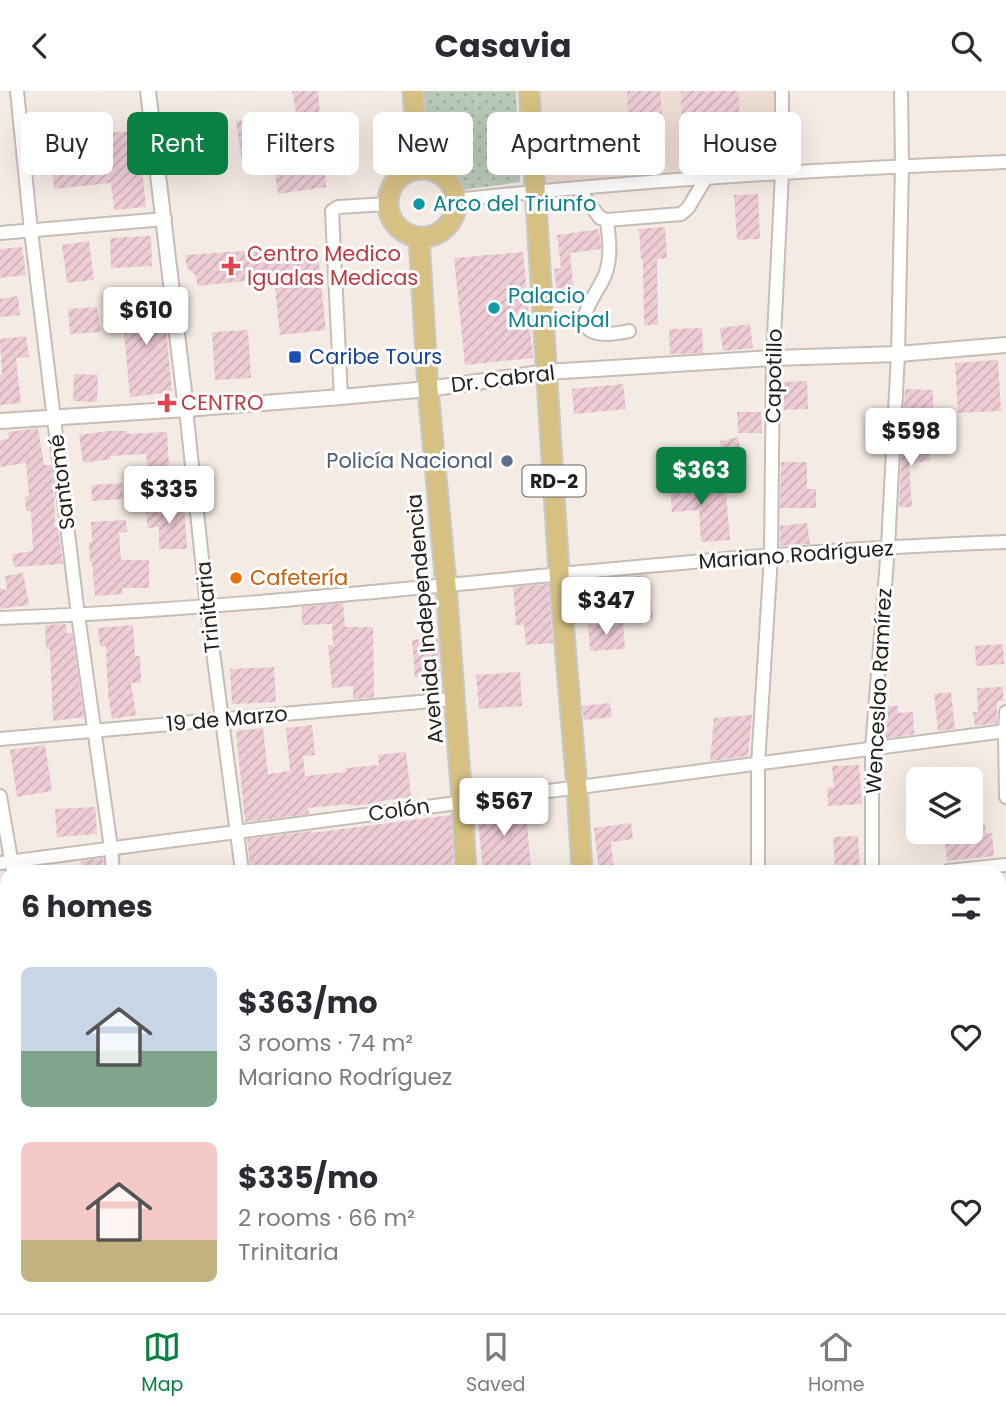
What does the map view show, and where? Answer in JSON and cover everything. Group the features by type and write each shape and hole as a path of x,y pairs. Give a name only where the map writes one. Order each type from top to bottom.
{"main road":[{"path":"413,91 415,112"},
{"name":"RD-2","path":"529,91 559,573 582,865"},
{"path":"402,175 389,193 389,214 401,231 419,238 442,232 455,212 453,190 441,175"},
{"name":"Avenida Independencia","path":"419,238 428,389 446,585 466,865"}],"street":[{"name":"Santomé","path":"17,91 78,615 112,865"},
{"name":"Trinitaria","path":"148,91 207,606 241,865"},
{"name":"Capotillo","path":"782,91 782,112"},
{"name":"Wenceslao Ramírez","path":"872,865 872,749 888,547 898,354 901,91"},
{"path":"801,172 1006,162"},
{"path":"456,200 536,191 757,175"},
{"name":"Capotillo","path":"758,865 758,764 771,556 773,358 782,175"},
{"path":"578,188 600,218 607,220 681,214 688,208 706,179"},
{"path":"341,397 332,211 338,207 387,204"},
{"path":"0,233 164,219"},
{"path":"607,220 610,250 605,274 585,316 586,325 592,331 610,335 629,331"},
{"name":"Dr. Cabral","path":"0,421 341,397 428,389 547,372 773,358 898,354 1006,345"},
{"name":"Mariano Rodríguez","path":"0,618 207,606 559,573 888,547 1006,542"},
{"name":"19 de Marzo","path":"0,739 454,699"},
{"path":"1006,712 1006,797"},
{"name":"Colón","path":"8,865 111,848 1005,731"},
{"path":"0,796 8,865"}],"shaded area":[{"path":"536,91 782,91 783,112 679,112 679,174 665,175 665,112 538,112"},
{"path":"542,175 664,175 543,184"}],"green space":[{"path":"418,91 516,91 517,112 487,112 487,175 520,175 520,182 463,190 451,175 473,175 473,112 420,112"}],"building":[{"path":"292,91 318,91 320,112 296,112"},
{"path":"627,91 660,91 662,112 628,112"},
{"path":"681,91 739,91 739,112 681,112"},
{"path":"242,120 242,161 236,121"},
{"path":"127,131 127,175 143,175 146,207 114,210 111,183 54,189 52,175 113,175 113,133"},
{"path":"275,175 325,175 326,187 278,194"},
{"path":"758,194 760,239 737,240 734,195"},
{"path":"665,227 667,258 657,259 658,325 644,325 643,260 639,229"},
{"path":"599,229 601,249 570,253 574,292 557,295 554,269 561,268 557,235"},
{"path":"151,236 152,266 111,268 110,238"},
{"path":"89,241 94,280 67,283 62,245"},
{"path":"317,246 326,330 280,335 274,278 197,286 196,275 188,269 186,263 186,255"},
{"path":"22,247 26,275 0,278 0,249"},
{"name":"Palacio Municipal","path":"523,252 533,358 465,365 454,258"},
{"path":"18,296 20,315 0,317 0,299"},
{"path":"163,298 172,392 130,397 121,302"},
{"path":"97,307 101,332 70,334 68,309"},
{"path":"750,324 753,348 723,351 720,328"},
{"path":"702,328 703,353 670,354 669,329"},
{"path":"248,330 251,378 215,380 212,332"},
{"path":"26,336 29,357 16,358 21,403 0,405 0,339"},
{"path":"998,360 1001,411 958,413 955,363"},
{"path":"74,374 98,375 97,402 73,401"},
{"path":"807,381 808,409 784,410 782,382"},
{"path":"623,384 626,409 574,414 572,389"},
{"path":"905,389 933,390 933,409 904,408"},
{"path":"737,412 761,412 762,433 738,433"},
{"path":"38,428 44,465 51,465 55,527 58,527 63,564 14,567 12,554 33,551 31,511 26,511 25,497 29,496 26,463 0,467 0,440 9,439 8,432"},
{"path":"127,431 127,434 167,432 169,466 147,467 146,454 111,456 111,459 83,463 79,435"},
{"path":"738,437 742,457 724,460 720,441"},
{"path":"928,441 930,461 909,463 912,507 899,507 902,444"},
{"path":"781,462 807,462 807,489 816,489 816,508 780,508"},
{"path":"690,471 691,494 726,492 730,540 701,542 699,510 672,512 669,472"},
{"path":"122,483 123,499 92,501 91,485"},
{"path":"184,504 187,549 159,549 159,527 148,528 145,508"},
{"path":"126,520 127,532 119,533 121,560 149,560 149,588 122,588 123,594 95,596 90,562 91,522"},
{"path":"807,523 810,544 780,546 780,526"},
{"path":"23,573 29,605 0,609 0,588 7,590 5,576"},
{"path":"647,575 653,619 634,622 627,577"},
{"path":"548,584 553,643 526,645 524,625 516,625 513,587"},
{"path":"343,603 345,627 373,627 374,697 353,699 353,686 332,688 328,645 333,645 332,624 302,625 302,607"},
{"path":"623,623 625,649 590,651 588,625"},
{"path":"66,624 66,633 72,633 84,717 53,721 50,649 46,649 45,625"},
{"path":"133,625 135,656 140,656 141,683 131,683 136,715 112,719 106,646 100,647 98,628"},
{"path":"438,638 440,674 415,678 412,640"},
{"path":"1003,644 1004,664 976,666 975,646"},
{"path":"274,667 276,702 232,704 230,669"},
{"path":"520,672 522,706 479,709 476,675"},
{"path":"1003,687 1003,701 997,701 997,723 975,726 973,712 978,712 977,688"},
{"path":"951,692 955,729 938,731 934,694"},
{"path":"610,703 612,717 584,720 582,706"},
{"path":"884,706 898,706 898,713 913,712 914,734 882,739"},
{"path":"752,715 748,756 710,761 714,718"},
{"path":"312,725 315,755 303,756 305,776 379,765 378,755 406,752 411,797 381,803 308,808 309,814 245,822 236,731 263,728 268,774 290,771 286,728"},
{"path":"45,745 52,791 17,797 10,750"},
{"path":"859,765 862,804 828,806 827,788 834,787 832,766"},
{"path":"525,803 531,865 482,865 477,809"},
{"path":"95,807 97,834 57,837 55,809"},
{"path":"451,815 454,865 250,865 247,839"},
{"path":"631,823 633,839 611,842 613,865 598,865 594,828"},
{"path":"983,824 986,834 992,833 994,856 947,861 945,844 983,844"},
{"path":"858,836 860,865 835,865 833,837"},
{"path":"103,858 104,865 82,865 81,861"}],"place":[{"name":"Arco del Triunfo","path":"419,204"},
{"name":"Centro Medico Igualas Medicas","path":"231,266"},
{"name":"Palacio Municipal","path":"494,308"},
{"name":"Caribe Tours","path":"295,357"},
{"name":"CENTRO","path":"167,403"},
{"name":"Policía Nacional","path":"507,461"},
{"name":"Cafetería","path":"236,578"}]}
